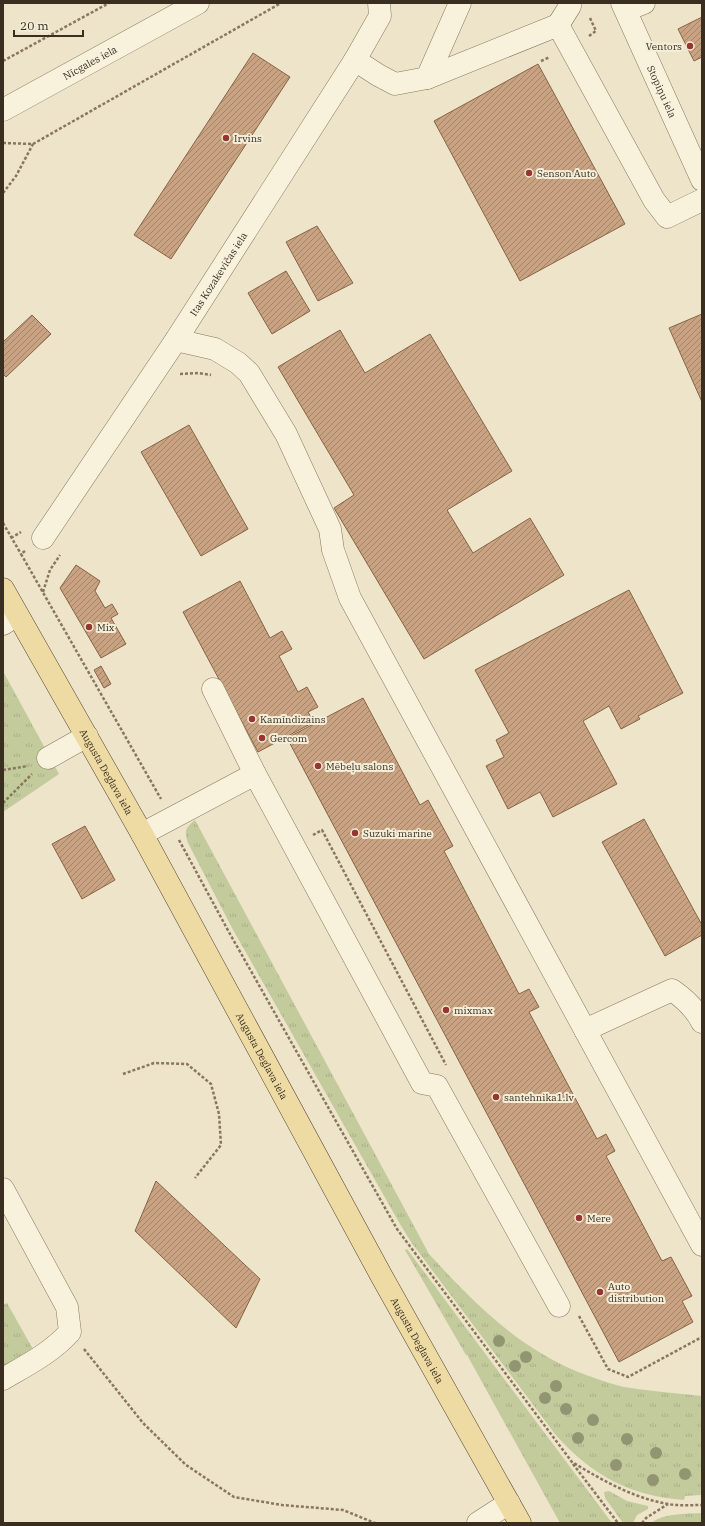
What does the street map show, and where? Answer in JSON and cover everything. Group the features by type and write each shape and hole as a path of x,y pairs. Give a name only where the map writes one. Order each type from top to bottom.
{"main road":[{"name":"Augusta Deglava iela","path":"3,589 10,620 87,736 142,834 382,1277 520,1523"}],"street":[{"name":"Nīcgales iela","path":"3,110 198,3"},
{"name":"Itas Kozakevičas iela","path":"43,538 176,340 355,60 380,16 379,3"},
{"path":"426,78 460,3"},
{"path":"355,60 395,84 426,78 558,24 570,6 569,3"},
{"name":"Stopiņu iela","path":"631,6 702,180"},
{"path":"558,24 654,200 667,217 702,200"},
{"path":"176,340 215,349 238,363 248,373 286,434 330,529 333,550 350,598 586,1030 697,1223 702,1245"},
{"path":"213,689 255,774 419,1078 422,1083 437,1086 559,1306"},
{"path":"48,758 87,736"},
{"path":"142,834 255,774"},
{"path":"586,1030 672,990 686,1000 702,1022"},
{"path":"3,1189 46,1274 67,1307 70,1332 46,1354 3,1378"},
{"path":"478,1523 509,1503"}],"path":[{"path":"3,61 109,3"},
{"path":"3,143 33,144 281,3"},
{"path":"3,193 16,176 33,144"},
{"path":"178,375 198,373 218,375 229,358"},
{"path":"3,523 172,818 180,845 397,1229 618,1523"},
{"path":"21,554 43,538"},
{"path":"42,592 50,570 61,553"},
{"path":"3,803 48,758"},
{"path":"123,1074 154,1063 187,1064 211,1084 219,1114 221,1145 195,1178"},
{"path":"70,1332 143,1423 186,1465 234,1497 282,1505 343,1510 375,1523"},
{"path":"572,1462 604,1482 637,1496 668,1504 702,1505"},
{"path":"642,1523 646,1518 668,1504"}],"green space":[{"path":"3,671 59,774 3,812"},
{"path":"195,820 429,1254 464,1291 500,1324 540,1353 562,1365 586,1375 624,1387 702,1396 701,1500 701,1495 685,1496 684,1500 646,1494 613,1481 597,1472 583,1461 555,1434 411,1242 232,928 188,843 186,830"},
{"path":"407,1249 612,1523 560,1523 467,1355 405,1250"},
{"path":"7,1303 34,1351 3,1370 3,1305"},
{"path":"609,1491 627,1501 648,1506 648,1509 637,1515 633,1523 623,1523 605,1498 604,1492"},
{"path":"702,1513 702,1523 651,1523 662,1517"}],"building":[{"path":"702,17 702,57 694,61 678,29"},
{"path":"253,53 290,77 171,259 134,235"},
{"name":"Senson Auto","path":"538,64 625,224 520,281 434,121"},
{"path":"317,226 353,283 318,301 286,242"},
{"path":"286,271 310,311 272,334 248,293"},
{"path":"702,314 702,402 669,328"},
{"path":"32,315 51,334 6,377 3,374 3,342"},
{"path":"340,330 365,373 430,334 512,471 447,510 473,553 530,518 564,575 424,659 334,508 354,495 278,367"},
{"path":"189,425 248,529 201,556 141,452"},
{"path":"76,565 100,581 95,591 105,608 112,604 118,614 111,618 126,644 101,658 60,588"},
{"path":"240,581 270,638 282,631 292,649 279,656 298,692 307,687 318,707 308,712 314,722 258,752 183,612"},
{"path":"629,590 683,693 638,716 640,719 621,729 609,706 583,721 617,784 553,817 540,792 508,809 486,766 504,757 496,740 509,733 475,670"},
{"path":"101,666 111,684 104,688 94,670"},
{"path":"363,698 420,805 428,800 453,846 444,851 519,994 529,989 539,1007 529,1012 597,1139 606,1134 615,1151 606,1156 662,1261 671,1257 692,1296 682,1301 693,1322 619,1362 287,738"},
{"path":"644,819 702,925 702,935 665,956 602,842"},
{"path":"85,826 115,880 82,899 52,844"},
{"path":"156,1181 260,1279 236,1328 135,1231"}],"place":[{"name":"Ventors","path":"690,46"},
{"name":"Irvins","path":"226,138"},
{"name":"Senson Auto","path":"529,173"},
{"name":"Mix","path":"89,627"},
{"name":"Kamīndizains","path":"252,719"},
{"name":"Gercom","path":"262,738"},
{"name":"Mēbeļu salons","path":"318,766"},
{"name":"Suzuki marine","path":"355,833"},
{"name":"mixmax","path":"446,1010"},
{"name":"santehnika1.lv","path":"496,1097"},
{"name":"Mere","path":"579,1218"},
{"name":"Auto distribution","path":"600,1292"}]}
